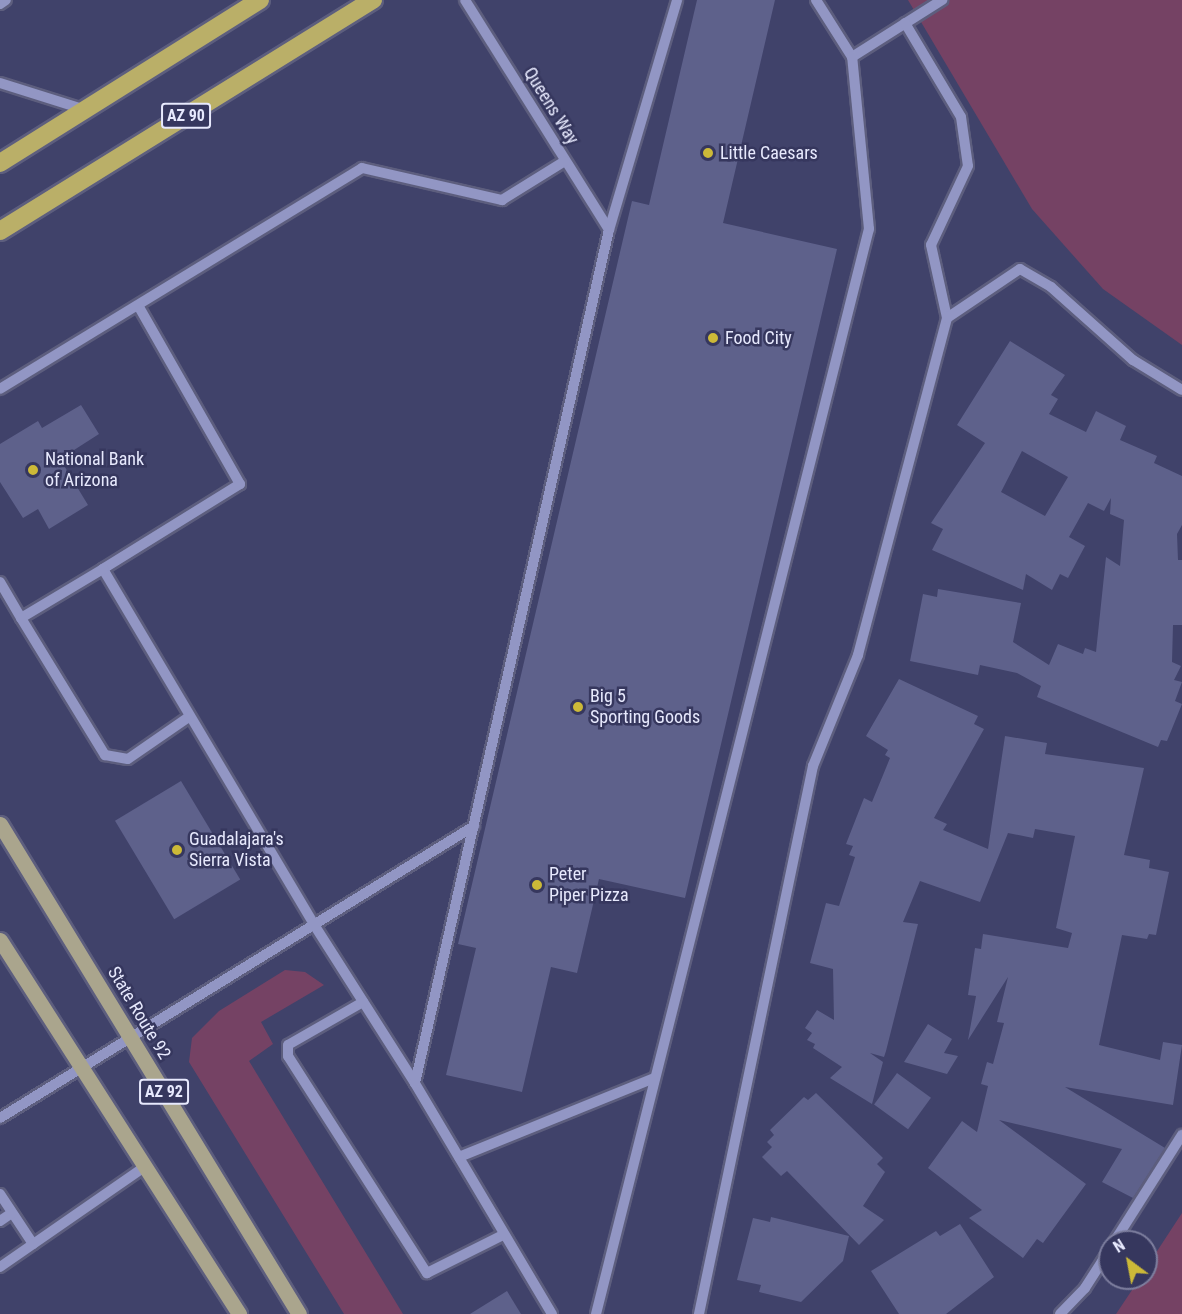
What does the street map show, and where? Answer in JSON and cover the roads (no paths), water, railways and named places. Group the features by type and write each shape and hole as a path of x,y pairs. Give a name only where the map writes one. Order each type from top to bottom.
{"highway":[{"path":"0,163 260,0"},
{"name":"AZ 90","path":"0,231 373,0"}],"main road":[{"name":"State Route 92","path":"0,824 299,1314"},
{"name":"AZ 92","path":"0,940 84,1065 239,1314"}],"street":[{"path":"0,4 6,0"},
{"name":"Queens Way","path":"465,0 609,230"},
{"path":"415,1083 609,230 677,0"},
{"path":"596,1314 869,229 852,57 816,0"},
{"path":"852,57 942,0"},
{"path":"699,1314 813,766 858,655 947,318 932,245 968,166 961,117 905,23"},
{"path":"0,83 87,110"},
{"path":"0,389 138,307 362,168 502,200 565,160"},
{"path":"947,318 1020,269 1051,287 1132,360 1182,390"},
{"path":"21,618 240,484 138,307"},
{"path":"103,569 313,923 415,1083 503,1235 552,1314"},
{"path":"0,582 105,755 128,759 190,716"},
{"path":"0,1118 313,923 474,826"},
{"path":"363,1002 288,1045 288,1056 427,1273 503,1235"},
{"path":"459,1157 656,1078"},
{"path":"1122,1230 1182,1135"},
{"path":"0,1267 147,1166"},
{"path":"0,1194 33,1244"},
{"path":"0,1221 12,1213"},
{"path":"1060,1314 1085,1288 1098,1268"}],"place":[{"name":"Little Caesars","path":"708,153"},
{"name":"Food City","path":"713,338"},
{"name":"National Bank of Arizona","path":"33,470"},
{"name":"Big 5 Sporting Goods","path":"578,707"},
{"name":"Guadalajara's Sierra Vista","path":"177,850"},
{"name":"Peter Piper Pizza","path":"537,885"}]}
